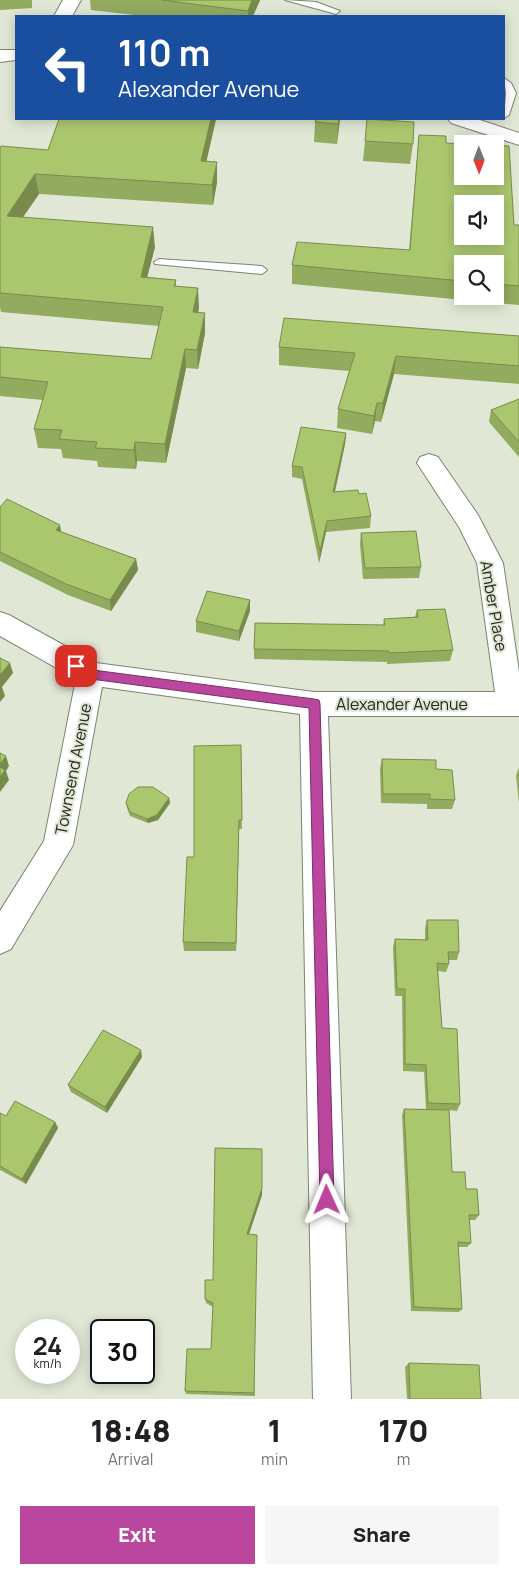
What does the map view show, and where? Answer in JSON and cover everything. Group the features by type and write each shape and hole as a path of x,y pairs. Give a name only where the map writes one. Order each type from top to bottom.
{"street":[{"path":"64,15 72,0"},
{"path":"0,56 15,55"},
{"path":"472,120 501,122 519,139"},
{"name":"Amber Place","path":"429,463 469,522 490,563 515,704"},
{"name":"Alexander Avenue","path":"0,623 91,674 314,704 515,704"},
{"name":"Townsend Avenue","path":"0,939 58,845 91,674"},
{"path":"314,704 332,1399"}],"lane":[{"path":"289,0 316,5 336,14 336,0"},
{"path":"505,82 510,86 512,92 506,104"},
{"path":"159,262 262,270"}],"building":[{"path":"162,0 252,0 248,11"},
{"path":"59,120 211,120 201,161 217,162 212,185 35,174 7,216 153,227 141,277 176,280 174,286 198,288 193,312 205,313 197,350 185,349 165,444 135,442 134,450 95,448 97,442 59,439 62,430 34,429 48,382 0,377 0,347 151,359 163,307 0,293 1,146 48,150"},
{"path":"316,120 339,120 338,124 315,122"},
{"path":"367,120 414,122 413,144 365,141"},
{"path":"419,135 446,136 446,143 454,144 454,185 504,185 504,146 509,146 514,225 519,225 519,286 504,285 504,255 454,255 454,280 292,265 297,242 410,250"},
{"path":"284,318 519,336 519,366 396,356 383,403 377,403 374,416 338,409 355,353 279,347"},
{"path":"519,399 519,442 491,410"},
{"path":"301,427 346,433 333,492 358,490 359,494 366,493 371,516 327,521 320,551 302,467 292,466"},
{"path":"7,499 60,525 56,530 136,559 110,600 66,584 0,552 0,507"},
{"path":"416,531 421,567 365,568 361,533"},
{"path":"207,591 250,600 239,631 196,621"},
{"path":"445,609 453,650 389,653 389,651 254,649 255,623 385,625 384,619 418,617 417,610"},
{"path":"0,658 10,663 0,675"},
{"path":"241,745 242,820 239,820 236,943 183,942 187,857 194,857 194,746"},
{"path":"0,753 6,756 0,764"},
{"path":"382,759 436,760 436,769 452,770 455,800 430,799 430,794 383,794"},
{"path":"0,767 5,770 0,777"},
{"path":"138,787 153,787 169,798 157,815 147,819 130,812 126,803 129,794"},
{"path":"427,920 458,920 459,952 448,952 449,964 437,963 442,1028 457,1029 460,1104 428,1103 426,1065 405,1064 405,989 397,989 395,939 428,940"},
{"path":"103,1030 141,1050 105,1107 68,1085"},
{"path":"15,1101 55,1122 22,1179 0,1166 0,1113 6,1116"},
{"path":"404,1109 449,1110 452,1172 465,1172 466,1189 477,1189 479,1215 469,1215 471,1243 458,1242 462,1309 414,1307"},
{"path":"215,1148 262,1149 262,1188 247,1234 257,1235 254,1393 185,1391 187,1349 211,1349 213,1303 205,1299 205,1280 213,1280"},
{"path":"409,1363 479,1365 481,1399 410,1399"}],"route":[{"path":"76,666 91,674 314,704 327,1200"}]}
